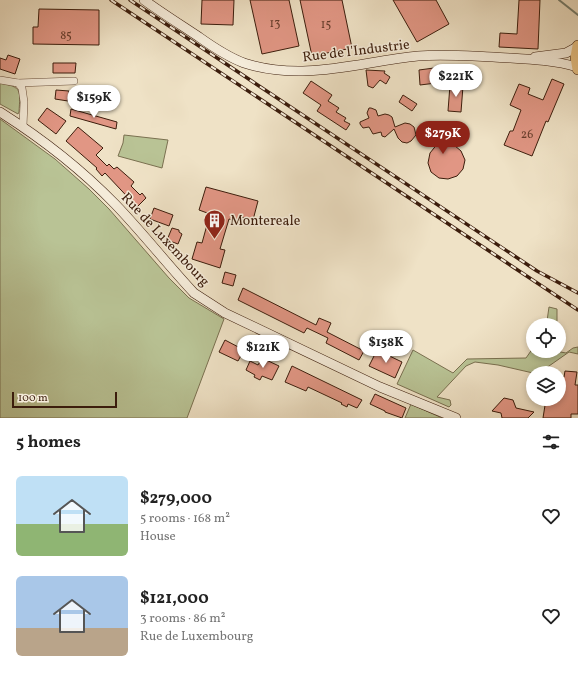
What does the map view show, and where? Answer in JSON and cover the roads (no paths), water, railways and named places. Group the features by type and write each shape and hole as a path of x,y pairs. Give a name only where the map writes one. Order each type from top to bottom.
{"main road":[{"name":"Rue de l'Industrie","path":"144,0 222,52 243,62 271,70 304,72 322,71 392,59 434,55 564,63 578,68"},
{"name":"Rue de l'Industrie","path":"518,59 566,53 578,47"},
{"path":"578,47 576,57 578,68"},
{"name":"Rue de Luxembourg","path":"0,112 23,126 56,150 94,184 115,204 194,293 209,304 380,387 456,418"}],"street":[{"path":"0,80 18,83 74,81"},
{"path":"18,83 22,88 24,102 23,126"}],"waterway":[{"path":"559,0 578,15"}],"railway":[{"path":"111,0 578,310"},
{"path":"130,0 537,271 578,293"}],"place":[{"name":"Montereale","path":"214,240"}]}
